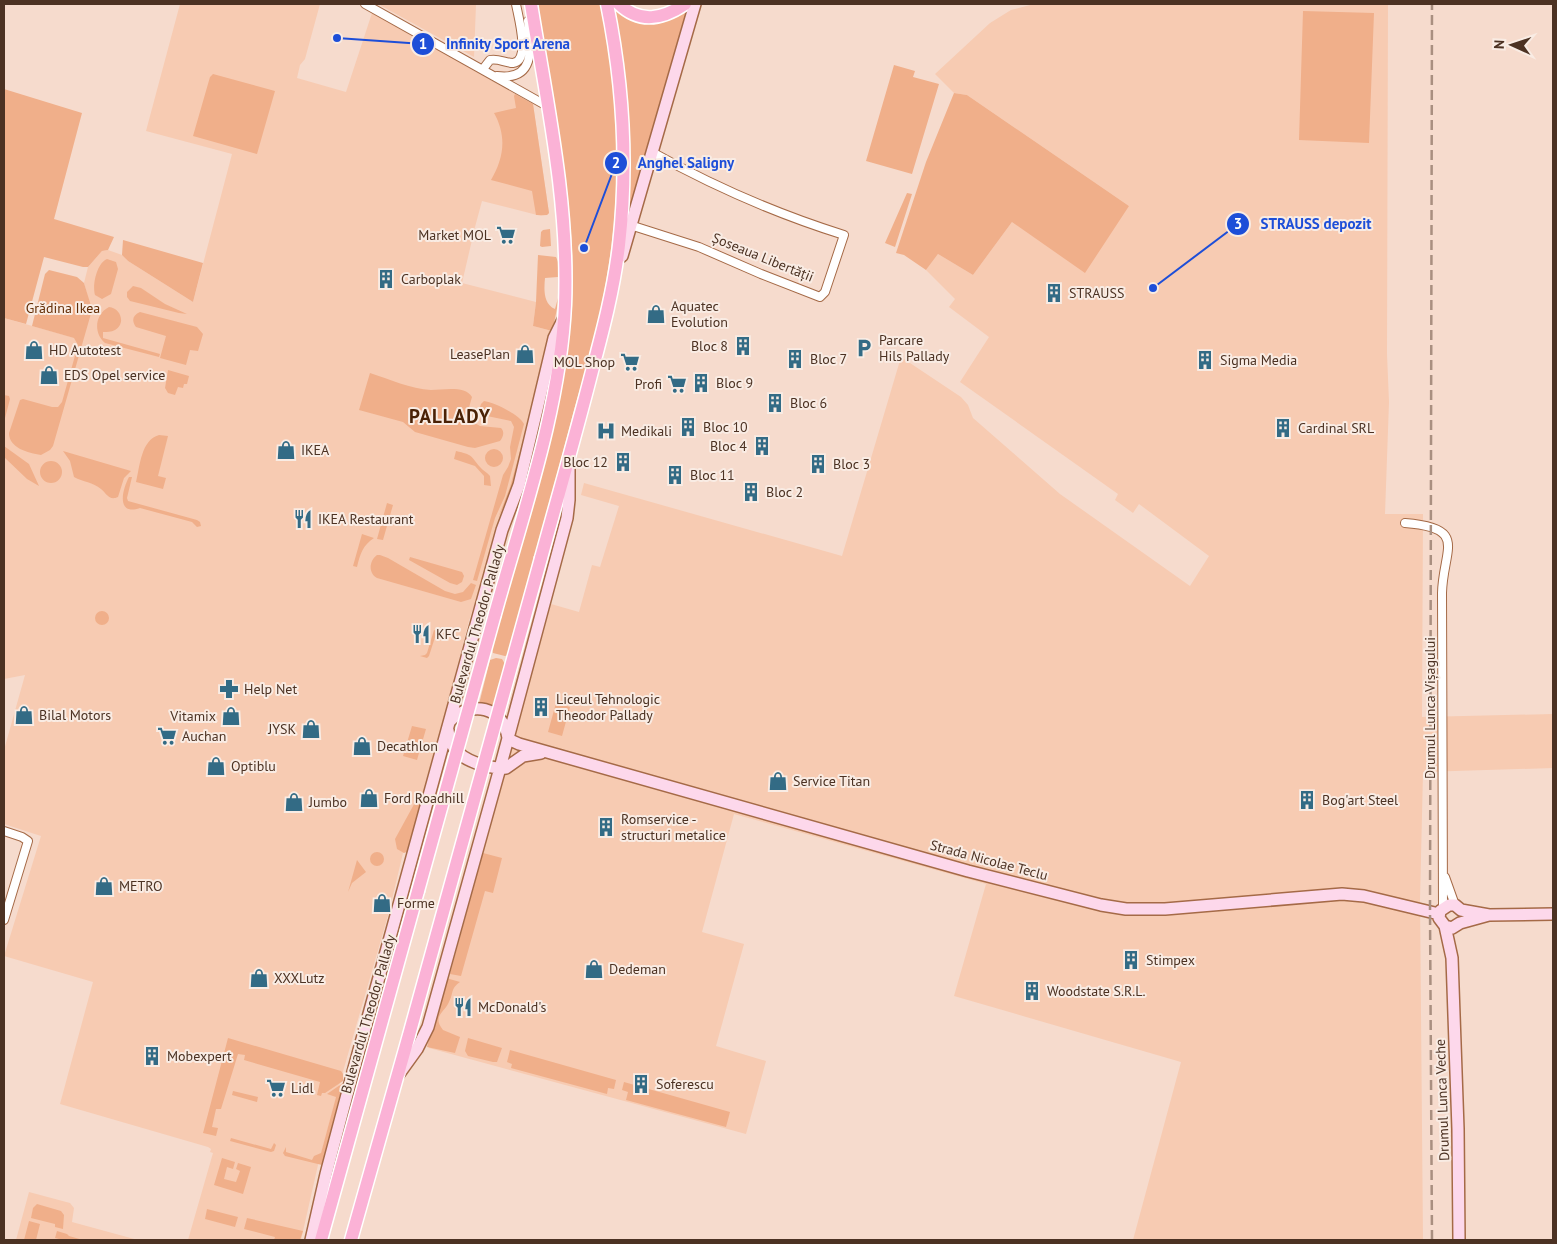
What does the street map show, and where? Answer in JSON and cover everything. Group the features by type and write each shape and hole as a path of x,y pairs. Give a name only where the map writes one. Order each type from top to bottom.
{"main road":[{"name":"Bulevardul Theodor Pallady","path":"321,1240 506,575 550,411 558,367 564,318 565,266 562,215 547,106 530,4"},
{"path":"351,1240 541,558 613,286 622,214 624,152 616,56 608,4"},
{"path":"619,4 636,15 648,18 666,14 685,4"}],"street":[{"path":"365,4 547,106"},
{"path":"483,69 492,60 513,63 522,56 523,46 516,4"},
{"path":"495,76 514,76 522,71 528,62 530,51 528,12 530,4"},
{"path":"613,286 695,4"},
{"name":"Șoseaua Libertății","path":"630,226 699,247 761,274 820,296 825,292 841,246 844,235 769,209 702,179 652,152"},
{"path":"311,1240 322,1189 348,1090 504,521 519,485 554,338 564,318"},
{"path":"397,1078 417,1049 428,1027 500,768 567,518 569,456"},
{"name":"Drumul Lunca Vișagului","path":"1404,523 1438,530 1446,536 1449,546 1443,574 1442,593 1441,911"},
{"path":"509,735 502,721 486,710 470,709 460,713 449,725 451,745 460,756 476,763 500,768 508,767 525,755 546,752"},
{"name":"Strada Nicolae Teclu","path":"509,735 546,752 968,871 1110,907 1165,909 1342,894 1364,896 1441,911 1449,905 1489,916"},
{"path":"4,831 26,838 28,841 4,920"},
{"name":"Drumul Lunca Vișagului","path":"1442,870 1458,908"},
{"path":"1458,908 1462,916 1459,924"},
{"path":"1441,911 1440,921 1445,926"},
{"name":"Strada Nicolae Teclu","path":"1445,926 1452,928 1459,924 1489,916 1553,914"},
{"name":"Drumul Lunca Veche","path":"1452,958 1459,924"},
{"name":"Drumul Lunca Veche","path":"1445,926 1452,958 1458,1109 1459,1240"}],"shaded area":[{"path":"180,4 320,4 305,59 300,65 297,78 346,92 372,13 533,104 549,213 541,216 482,201 475,227 462,283 536,302 533,326 552,331 527,441 469,621 409,851 403,853 389,912 318,1165 301,1240 188,1240 213,1153 210,1152 211,1149 60,1104 93,982 4,956 41,836 4,824 4,750 25,675 4,679 4,318 75,338 89,301 84,283 88,267 102,251 108,250 122,255 128,261 193,302 232,154 146,131"},
{"path":"378,4 476,4 474,57"},
{"path":"1034,4 1388,4 1387,354 1389,402 1385,514 1423,514 1422,717 1553,714 1553,768 1423,772 1420,900 1423,1240 1133,1240 1181,1062 954,996 986,884 734,814 702,932 744,944 716,1046 766,1061 746,1134 429,1048 551,604 579,612 592,565 600,567 619,506 581,495 584,483 842,556 901,357 961,397 968,405 973,418 1060,494 1190,586 1209,556 1139,504 1133,513 1115,500 1118,494 960,382 989,337 949,307 955,299 926,270 938,254 973,275 1012,222 1129,206 967,95 954,93 935,74 990,23 1011,10"},
{"path":"29,1192 70,1203 74,1208 72,1222 138,1240 16,1240"}],"green space":[{"path":"538,4 600,4 615,100 616,199 603,300 508,655 505,656 493,653 492,649 559,402 567,356 572,309 572,244 569,209"},
{"path":"615,6 633,18 687,8 688,11 625,235 622,54 613,8"},
{"path":"1303,11 1374,13 1369,143 1299,140"},
{"path":"894,65 915,71 913,77 939,84 912,174 866,161"},
{"path":"213,74 275,91 257,154 193,136 210,77"},
{"path":"4,89 82,113 54,219 114,237 108,250 102,251 88,267 44,257 26,324 4,318"},
{"path":"954,93 967,95 1129,206 1085,273 1012,222 973,275 938,254 926,270 904,255 896,253 926,162"},
{"path":"515,94 533,104 549,213 547,215 536,215 532,191 491,180 499,163 502,147 501,130 494,113 516,108"},
{"path":"907,193 912,194 895,247 885,243"},
{"path":"550,229 551,246 540,246 541,232"},
{"path":"123,240 203,263 193,302 128,261 122,255"},
{"path":"538,255 556,257 559,264 560,283 558,304 552,331 533,326","holes":["558,277 558,298 555,309 548,304 546,300 545,278"]},
{"path":"107,259 116,262 118,269 111,294 102,299 95,295 95,280 100,265"},
{"name":"Grădina Ikea","path":"49,270 77,277 84,283 92,309 53,446 41,455 20,449 12,442 9,433 20,400 23,399 52,407 58,407 62,402 78,345 74,338 32,326 45,274"},
{"path":"133,286 141,288 165,304 187,314 130,301 127,297 127,292"},
{"path":"109,307 117,310 121,320 115,330 103,332 103,338 160,354 159,357 105,343 101,339 97,329 98,319 104,310"},
{"path":"140,312 197,327 203,334 198,351 190,350 186,365 160,358 166,336 136,327 134,318"},
{"path":"168,370 189,376 187,384 184,384 183,388 178,387 175,395 168,393 165,388"},
{"path":"370,373 408,386 431,390 453,389 469,393 472,397 468,411 473,422 480,426 501,428 502,438 500,441 475,448 468,447 415,432 403,422 359,410"},
{"path":"4,395 9,396 10,399 4,422"},
{"path":"484,401 506,410 522,420 524,424 505,496 495,518 477,581 473,580 503,475 511,459 510,447 514,427 511,421 482,415 479,410"},
{"path":"527,426 514,484 498,518 510,487"},
{"path":"159,435 168,436 158,476 166,478 163,489 136,482 142,454 148,442"},
{"path":"4,446 29,464 39,486 27,479 4,457"},
{"path":"494,449 502,454 503,458 498,466 494,467 486,462 485,458 490,450"},
{"path":"63,451 131,471 124,478 118,497 110,498 98,487 74,477 70,461"},
{"path":"456,451 468,455 490,476 491,486 484,485 484,476 475,466 454,459"},
{"path":"51,461 59,464 62,472 59,480 51,483 43,480 40,472 43,464"},
{"path":"129,477 132,477 128,501 197,520 201,526 197,527 192,522 140,508 127,508 124,505 123,495"},
{"path":"387,503 393,505 383,540 377,539"},
{"path":"362,534 374,538 362,550 357,567 353,566"},
{"path":"377,555 388,558 445,591 455,594 463,592 471,583 476,585 471,599 461,602 377,578 372,573 371,564"},
{"path":"410,557 462,572 464,576 462,582 457,585 450,583 409,560"},
{"path":"99,611 105,611 109,618 105,625 99,625 95,621 95,615"},
{"path":"434,630 437,631 429,656 427,658 420,656 427,653"},
{"path":"502,659 505,664 494,706 479,704 490,660"},
{"path":"556,703 570,707 562,736 548,732"},
{"path":"412,726 426,729 417,760 403,756"},
{"path":"418,797 422,798 409,851 404,853 397,849 395,839"},
{"path":"374,852 380,852 384,859 380,866 374,866 370,862 370,856"},
{"path":"483,853 502,858 493,893 485,891 461,976 450,974"},
{"path":"357,860 366,872 352,883 348,892"},
{"path":"446,978 460,982 453,989 449,1002 439,1018 443,1030 460,1037 455,1053 427,1047"},
{"path":"228,1038 341,1071 343,1081 322,1093 321,1096 317,1095 320,1082 244,1060 245,1055 238,1054 221,1109 216,1109 212,1127 218,1128 216,1136 203,1133"},
{"path":"468,1038 502,1048 497,1062 468,1056 465,1051"},
{"path":"510,1050 616,1080 614,1089 608,1088 607,1094 511,1068 512,1064 507,1062"},
{"path":"624,1082 730,1112 726,1127 626,1100 628,1092 622,1090"},
{"path":"343,1083 322,1165 285,1156 283,1153 286,1147 286,1152 312,1160 314,1156 321,1153 336,1097 327,1094"},
{"path":"233,1091 258,1097 257,1102 232,1095"},
{"path":"231,1138 271,1149 274,1143 276,1145 274,1151 271,1152 230,1141"},
{"path":"222,1158 235,1162 233,1169 227,1167 224,1179 236,1182 240,1171 236,1169 238,1163 251,1167 243,1194 214,1185"},
{"path":"37,1204 61,1211 64,1215 63,1229 55,1227 55,1224 31,1218 33,1208"},
{"path":"207,1209 238,1217 235,1227 205,1219"},
{"path":"247,1218 303,1231 300,1240 274,1240 275,1237 244,1229"},
{"path":"29,1221 40,1224 36,1240 24,1240"},
{"path":"57,1231 69,1236 83,1240 55,1238"}],"railway":[{"path":"1432,4 1430,912 1432,1240"}],"place":[{"name":"Infinity Sport Arena","path":"337,38"},
{"name":"Market MOL","path":"506,235"},
{"name":"Anghel Saligny","path":"584,248"},
{"name":"Carboplak","path":"386,279"},
{"name":"STRAUSS depozit","path":"1153,288"},
{"name":"STRAUSS","path":"1054,293"},
{"name":"Aquatec Evolution","path":"656,314"},
{"name":"Bloc 8","path":"743,346"},
{"name":"Parcare Hils Pallady","path":"864,348"},
{"name":"HD Autotest","path":"34,350"},
{"name":"LeasePlan","path":"525,354"},
{"name":"Bloc 7","path":"795,359"},
{"name":"Sigma Media","path":"1205,360"},
{"name":"MOL Shop","path":"630,362"},
{"name":"EDS Opel service","path":"49,375"},
{"name":"Bloc 9","path":"701,383"},
{"name":"Profi","path":"677,384"},
{"name":"Bloc 6","path":"775,403"},
{"name":"Bloc 10","path":"688,427"},
{"name":"Cardinal SRL","path":"1283,428"},
{"name":"Medikali","path":"606,431"},
{"name":"Bloc 4","path":"762,446"},
{"name":"IKEA","path":"286,450"},
{"name":"Bloc 12","path":"623,462"},
{"name":"Bloc 3","path":"818,464"},
{"name":"Bloc 11","path":"675,475"},
{"name":"Bloc 2","path":"751,492"},
{"name":"IKEA Restaurant","path":"303,519"},
{"name":"KFC","path":"421,634"},
{"name":"Help Net","path":"229,689"},
{"name":"Liceul Tehnologic Theodor Pallady","path":"541,707"},
{"name":"Bilal Motors","path":"24,715"},
{"name":"Vitamix","path":"231,716"},
{"name":"JYSK","path":"311,729"},
{"name":"Auchan","path":"167,736"},
{"name":"Decathlon","path":"362,746"},
{"name":"Optiblu","path":"216,766"},
{"name":"Service Titan","path":"778,781"},
{"name":"Ford Roadhill","path":"369,798"},
{"name":"Bog'art Steel","path":"1307,800"},
{"name":"Jumbo","path":"294,802"},
{"name":"Romservice - structuri metalice","path":"606,827"},
{"name":"METRO","path":"104,886"},
{"name":"Forme","path":"382,903"},
{"name":"Stimpex","path":"1131,960"},
{"name":"Dedeman","path":"594,969"},
{"name":"XXXLutz","path":"259,978"},
{"name":"Woodstate S.R.L.","path":"1032,991"},
{"name":"McDonald's","path":"463,1007"},
{"name":"Mobexpert","path":"152,1056"},
{"name":"Soferescu","path":"641,1084"},
{"name":"Lidl","path":"276,1088"}],"district":[{"name":"PALLADY","path":"450,416"}]}
